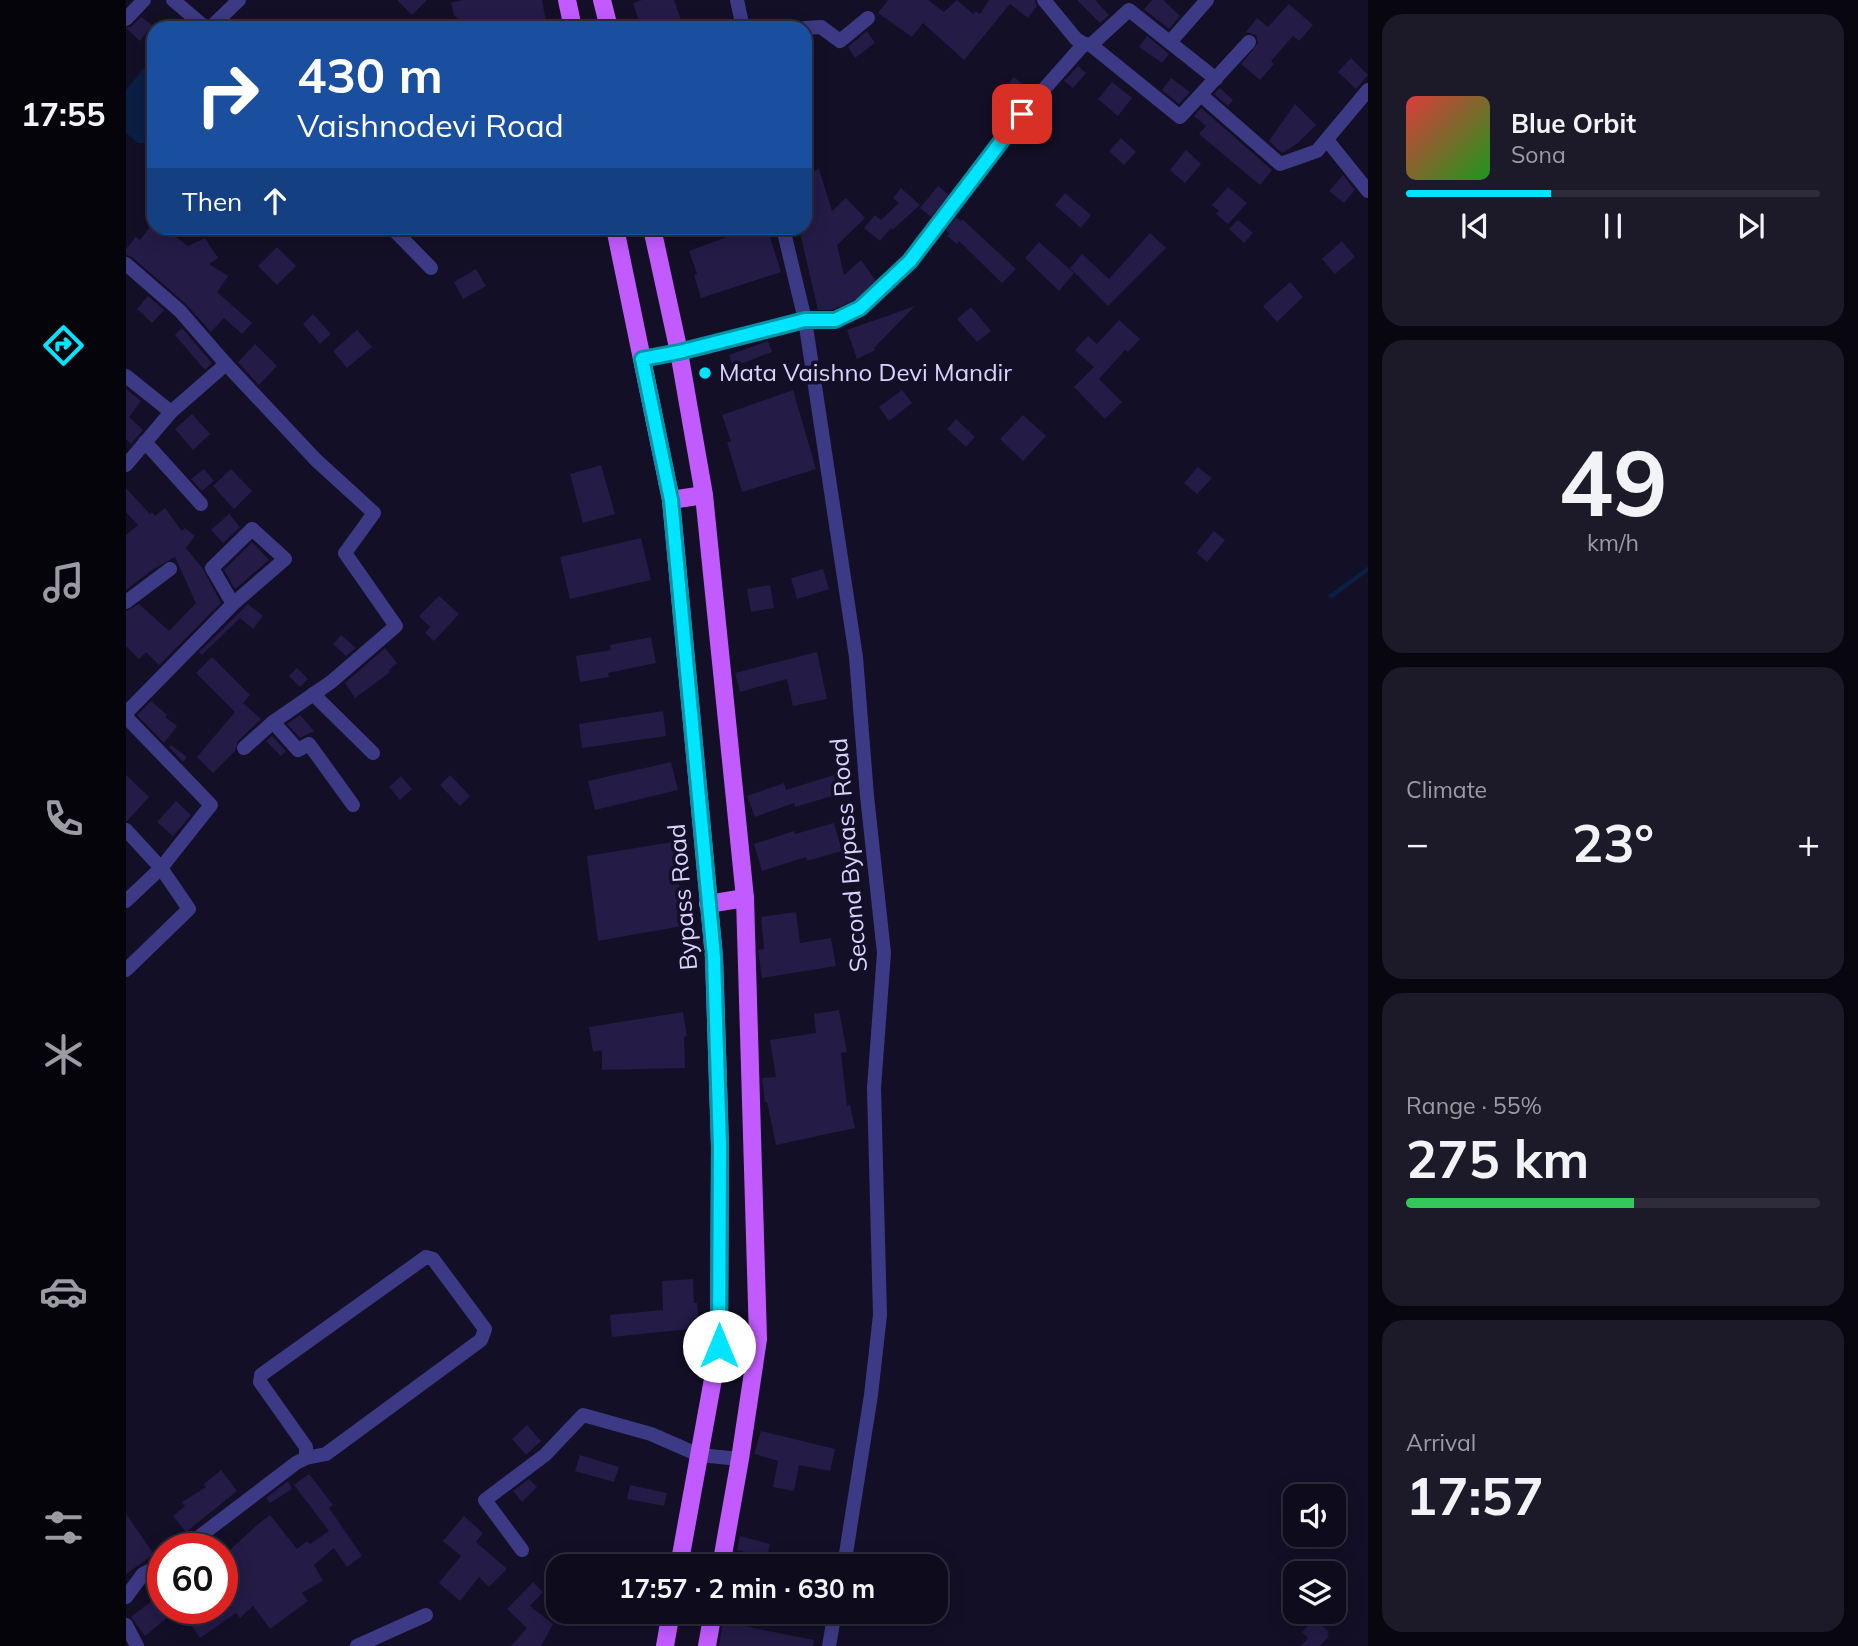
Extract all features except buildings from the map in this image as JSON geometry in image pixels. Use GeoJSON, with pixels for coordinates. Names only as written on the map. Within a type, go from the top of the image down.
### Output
{"type":"FeatureCollection","features":[{"type":"Feature","properties":{"kind":"main road"},"geometry":{"type":"LineString","coordinates":[[568,0],[572,21]]}},
{"type":"Feature","properties":{"kind":"main road"},"geometry":{"type":"LineString","coordinates":[[602,0],[607,21]]}},
{"type":"Feature","properties":{"kind":"main road","name":"Bypass Road"},"geometry":{"type":"LineString","coordinates":[[616,235],[671,500],[714,957],[720,1147],[719,1346],[681,1554]]}},
{"type":"Feature","properties":{"kind":"main road"},"geometry":{"type":"LineString","coordinates":[[654,235],[679,352],[704,495],[745,898],[758,1339],[723,1554]]}},
{"type":"Feature","properties":{"kind":"main road"},"geometry":{"type":"LineString","coordinates":[[671,500],[704,495]]}},
{"type":"Feature","properties":{"kind":"main road"},"geometry":{"type":"LineString","coordinates":[[708,904],[745,898]]}},
{"type":"Feature","properties":{"kind":"main road"},"geometry":{"type":"LineString","coordinates":[[665,1646],[669,1624]]}},
{"type":"Feature","properties":{"kind":"main road"},"geometry":{"type":"LineString","coordinates":[[707,1646],[711,1624]]}},
{"type":"Feature","properties":{"kind":"street"},"geometry":{"type":"LineString","coordinates":[[126,19],[144,0]]}},
{"type":"Feature","properties":{"kind":"street"},"geometry":{"type":"LineString","coordinates":[[173,0],[199,21]]}},
{"type":"Feature","properties":{"kind":"street"},"geometry":{"type":"LineString","coordinates":[[216,21],[239,0]]}},
{"type":"Feature","properties":{"kind":"street"},"geometry":{"type":"LineString","coordinates":[[737,0],[742,21]]}},
{"type":"Feature","properties":{"kind":"street"},"geometry":{"type":"LineString","coordinates":[[1044,0],[1076,39],[1088,45],[1180,117],[1249,43]]}},
{"type":"Feature","properties":{"kind":"street"},"geometry":{"type":"LineString","coordinates":[[1170,42],[1207,0]]}},
{"type":"Feature","properties":{"kind":"street"},"geometry":{"type":"LineString","coordinates":[[642,359],[805,320],[835,320],[860,308],[910,261],[1022,114],[1088,45],[1129,10],[1216,79]]}},
{"type":"Feature","properties":{"kind":"street"},"geometry":{"type":"LineString","coordinates":[[812,28],[821,27],[841,41],[868,18]]}},
{"type":"Feature","properties":{"kind":"street"},"geometry":{"type":"LineString","coordinates":[[1201,95],[1280,164],[1317,151],[1368,90]]}},
{"type":"Feature","properties":{"kind":"street"},"geometry":{"type":"LineString","coordinates":[[1327,140],[1368,191]]}},
{"type":"Feature","properties":{"kind":"street"},"geometry":{"type":"LineString","coordinates":[[399,235],[431,268]]}},
{"type":"Feature","properties":{"kind":"street","name":"Second Bypass Road"},"geometry":{"type":"LineString","coordinates":[[785,235],[805,320],[856,657],[867,796],[884,953],[874,1088],[880,1315],[871,1395],[846,1554]]}},
{"type":"Feature","properties":{"kind":"street"},"geometry":{"type":"LineString","coordinates":[[126,264],[180,311],[316,460],[374,513],[345,553],[396,626],[331,682],[273,722],[244,748]]}},
{"type":"Feature","properties":{"kind":"street"},"geometry":{"type":"LineString","coordinates":[[126,465],[170,412],[226,364]]}},
{"type":"Feature","properties":{"kind":"street"},"geometry":{"type":"LineString","coordinates":[[126,376],[170,412]]}},
{"type":"Feature","properties":{"kind":"street"},"geometry":{"type":"LineString","coordinates":[[145,442],[201,504]]}},
{"type":"Feature","properties":{"kind":"street"},"geometry":{"type":"LineString","coordinates":[[126,901],[161,868],[211,804],[126,715],[233,604],[285,559],[251,529],[212,568],[233,604]]}},
{"type":"Feature","properties":{"kind":"street"},"geometry":{"type":"LineString","coordinates":[[126,602],[170,569]]}},
{"type":"Feature","properties":{"kind":"street"},"geometry":{"type":"LineString","coordinates":[[313,694],[373,753]]}},
{"type":"Feature","properties":{"kind":"street"},"geometry":{"type":"LineString","coordinates":[[273,722],[298,750],[309,744],[353,806]]}},
{"type":"Feature","properties":{"kind":"street"},"geometry":{"type":"LineString","coordinates":[[126,831],[161,868],[189,909],[126,970]]}},
{"type":"Feature","properties":{"kind":"street"},"geometry":{"type":"LineString","coordinates":[[204,1533],[296,1463],[326,1454],[481,1340],[485,1329],[433,1259],[426,1257],[261,1375],[260,1382],[306,1447],[306,1458]]}},
{"type":"Feature","properties":{"kind":"street"},"geometry":{"type":"LineString","coordinates":[[522,1550],[485,1500],[545,1455],[583,1415],[651,1434],[699,1455],[740,1460]]}},
{"type":"Feature","properties":{"kind":"street"},"geometry":{"type":"LineString","coordinates":[[126,1597],[147,1572]]}},
{"type":"Feature","properties":{"kind":"street"},"geometry":{"type":"LineString","coordinates":[[357,1646],[426,1615]]}},
{"type":"Feature","properties":{"kind":"street"},"geometry":{"type":"LineString","coordinates":[[829,1646],[833,1624]]}},
{"type":"Feature","properties":{"kind":"street"},"geometry":{"type":"LineString","coordinates":[[126,1625],[137,1646]]}},
{"type":"Feature","properties":{"kind":"water"},"geometry":{"type":"Polygon","coordinates":[[[147,64],[147,143],[138,143],[126,133],[126,90],[147,64]]]}},
{"type":"Feature","properties":{"kind":"waterway"},"geometry":{"type":"LineString","coordinates":[[1331,596],[1368,569]]}},
{"type":"Feature","properties":{"kind":"place","name":"Mata Vaishno Devi Mandir"},"geometry":{"type":"Point","coordinates":[705,373]}},
{"type":"Feature","properties":{"kind":"route"},"geometry":{"type":"LineString","coordinates":[[719,1346],[720,1147],[714,957],[671,500],[642,359],[805,320],[835,320],[860,308],[910,261],[1022,114]]}}]}
